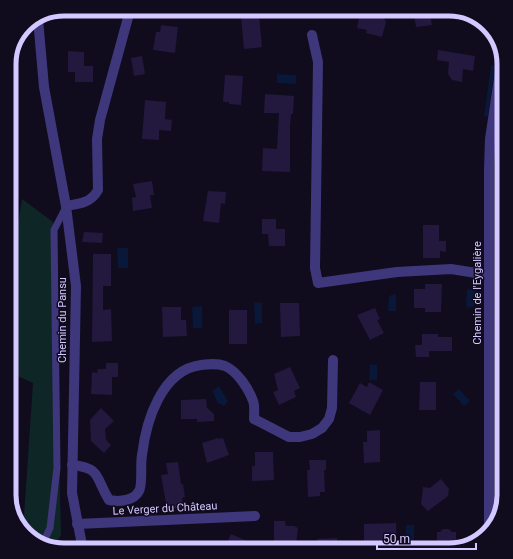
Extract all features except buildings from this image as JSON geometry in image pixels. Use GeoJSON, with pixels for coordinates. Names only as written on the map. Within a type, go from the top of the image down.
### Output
{"type":"FeatureCollection","features":[{"type":"Feature","properties":{"kind":"street"},"geometry":{"type":"LineString","coordinates":[[66,206],[87,202],[95,196],[98,190],[97,139],[100,120],[128,16]]}},
{"type":"Feature","properties":{"kind":"street","name":"Chemin du Pansu"},"geometry":{"type":"LineString","coordinates":[[38,23],[44,86],[66,206],[76,286],[72,493],[81,543]]}},
{"type":"Feature","properties":{"kind":"street"},"geometry":{"type":"LineString","coordinates":[[312,35],[318,62],[315,268],[318,282],[397,272],[451,269],[489,275]]}},
{"type":"Feature","properties":{"kind":"street","name":"Chemin de l'Eygalière"},"geometry":{"type":"LineString","coordinates":[[489,522],[490,139],[497,92]]}},
{"type":"Feature","properties":{"kind":"street"},"geometry":{"type":"LineString","coordinates":[[72,465],[87,466],[95,471],[101,488],[109,500],[120,502],[139,492],[142,485],[140,468],[142,453],[158,399],[166,386],[184,370],[196,365],[222,365],[232,369],[254,402],[254,419],[290,437],[300,437],[312,434],[322,428],[329,419],[332,408],[333,360]]}},
{"type":"Feature","properties":{"kind":"street","name":"Le Verger du Château"},"geometry":{"type":"LineString","coordinates":[[77,524],[255,516]]}},
{"type":"Feature","properties":{"kind":"lane"},"geometry":{"type":"LineString","coordinates":[[45,539],[50,528],[56,468],[54,230],[66,206]]}},
{"type":"Feature","properties":{"kind":"green space"},"geometry":{"type":"Polygon","coordinates":[[[22,199],[53,222],[61,535],[57,543],[43,538],[35,533],[24,520],[33,383],[16,375],[16,234],[22,199]]]}},
{"type":"Feature","properties":{"kind":"water"},"geometry":{"type":"Polygon","coordinates":[[[277,74],[296,75],[296,84],[277,83],[277,74]]]}},
{"type":"Feature","properties":{"kind":"water"},"geometry":{"type":"Polygon","coordinates":[[[117,248],[128,248],[128,268],[118,268],[117,248]]]}},
{"type":"Feature","properties":{"kind":"water"},"geometry":{"type":"Polygon","coordinates":[[[467,289],[475,290],[474,306],[469,308],[466,305],[467,289]]]}},
{"type":"Feature","properties":{"kind":"water"},"geometry":{"type":"Polygon","coordinates":[[[396,294],[396,311],[388,311],[389,297],[396,294]]]}},
{"type":"Feature","properties":{"kind":"water"},"geometry":{"type":"Polygon","coordinates":[[[254,302],[262,303],[262,323],[255,324],[254,302]]]}},
{"type":"Feature","properties":{"kind":"water"},"geometry":{"type":"Polygon","coordinates":[[[202,306],[202,328],[193,328],[192,307],[202,306]]]}},
{"type":"Feature","properties":{"kind":"water"},"geometry":{"type":"Polygon","coordinates":[[[370,364],[377,365],[377,380],[369,380],[370,364]]]}},
{"type":"Feature","properties":{"kind":"water"},"geometry":{"type":"Polygon","coordinates":[[[219,386],[228,401],[224,406],[218,403],[212,391],[219,386]]]}},
{"type":"Feature","properties":{"kind":"water"},"geometry":{"type":"Polygon","coordinates":[[[459,389],[470,401],[464,406],[453,394],[459,389]]]}},
{"type":"Feature","properties":{"kind":"water"},"geometry":{"type":"Polygon","coordinates":[[[406,525],[414,525],[414,541],[406,541],[406,525]]]}},
{"type":"Feature","properties":{"kind":"waterway"},"geometry":{"type":"LineString","coordinates":[[486,115],[493,67]]}}]}
